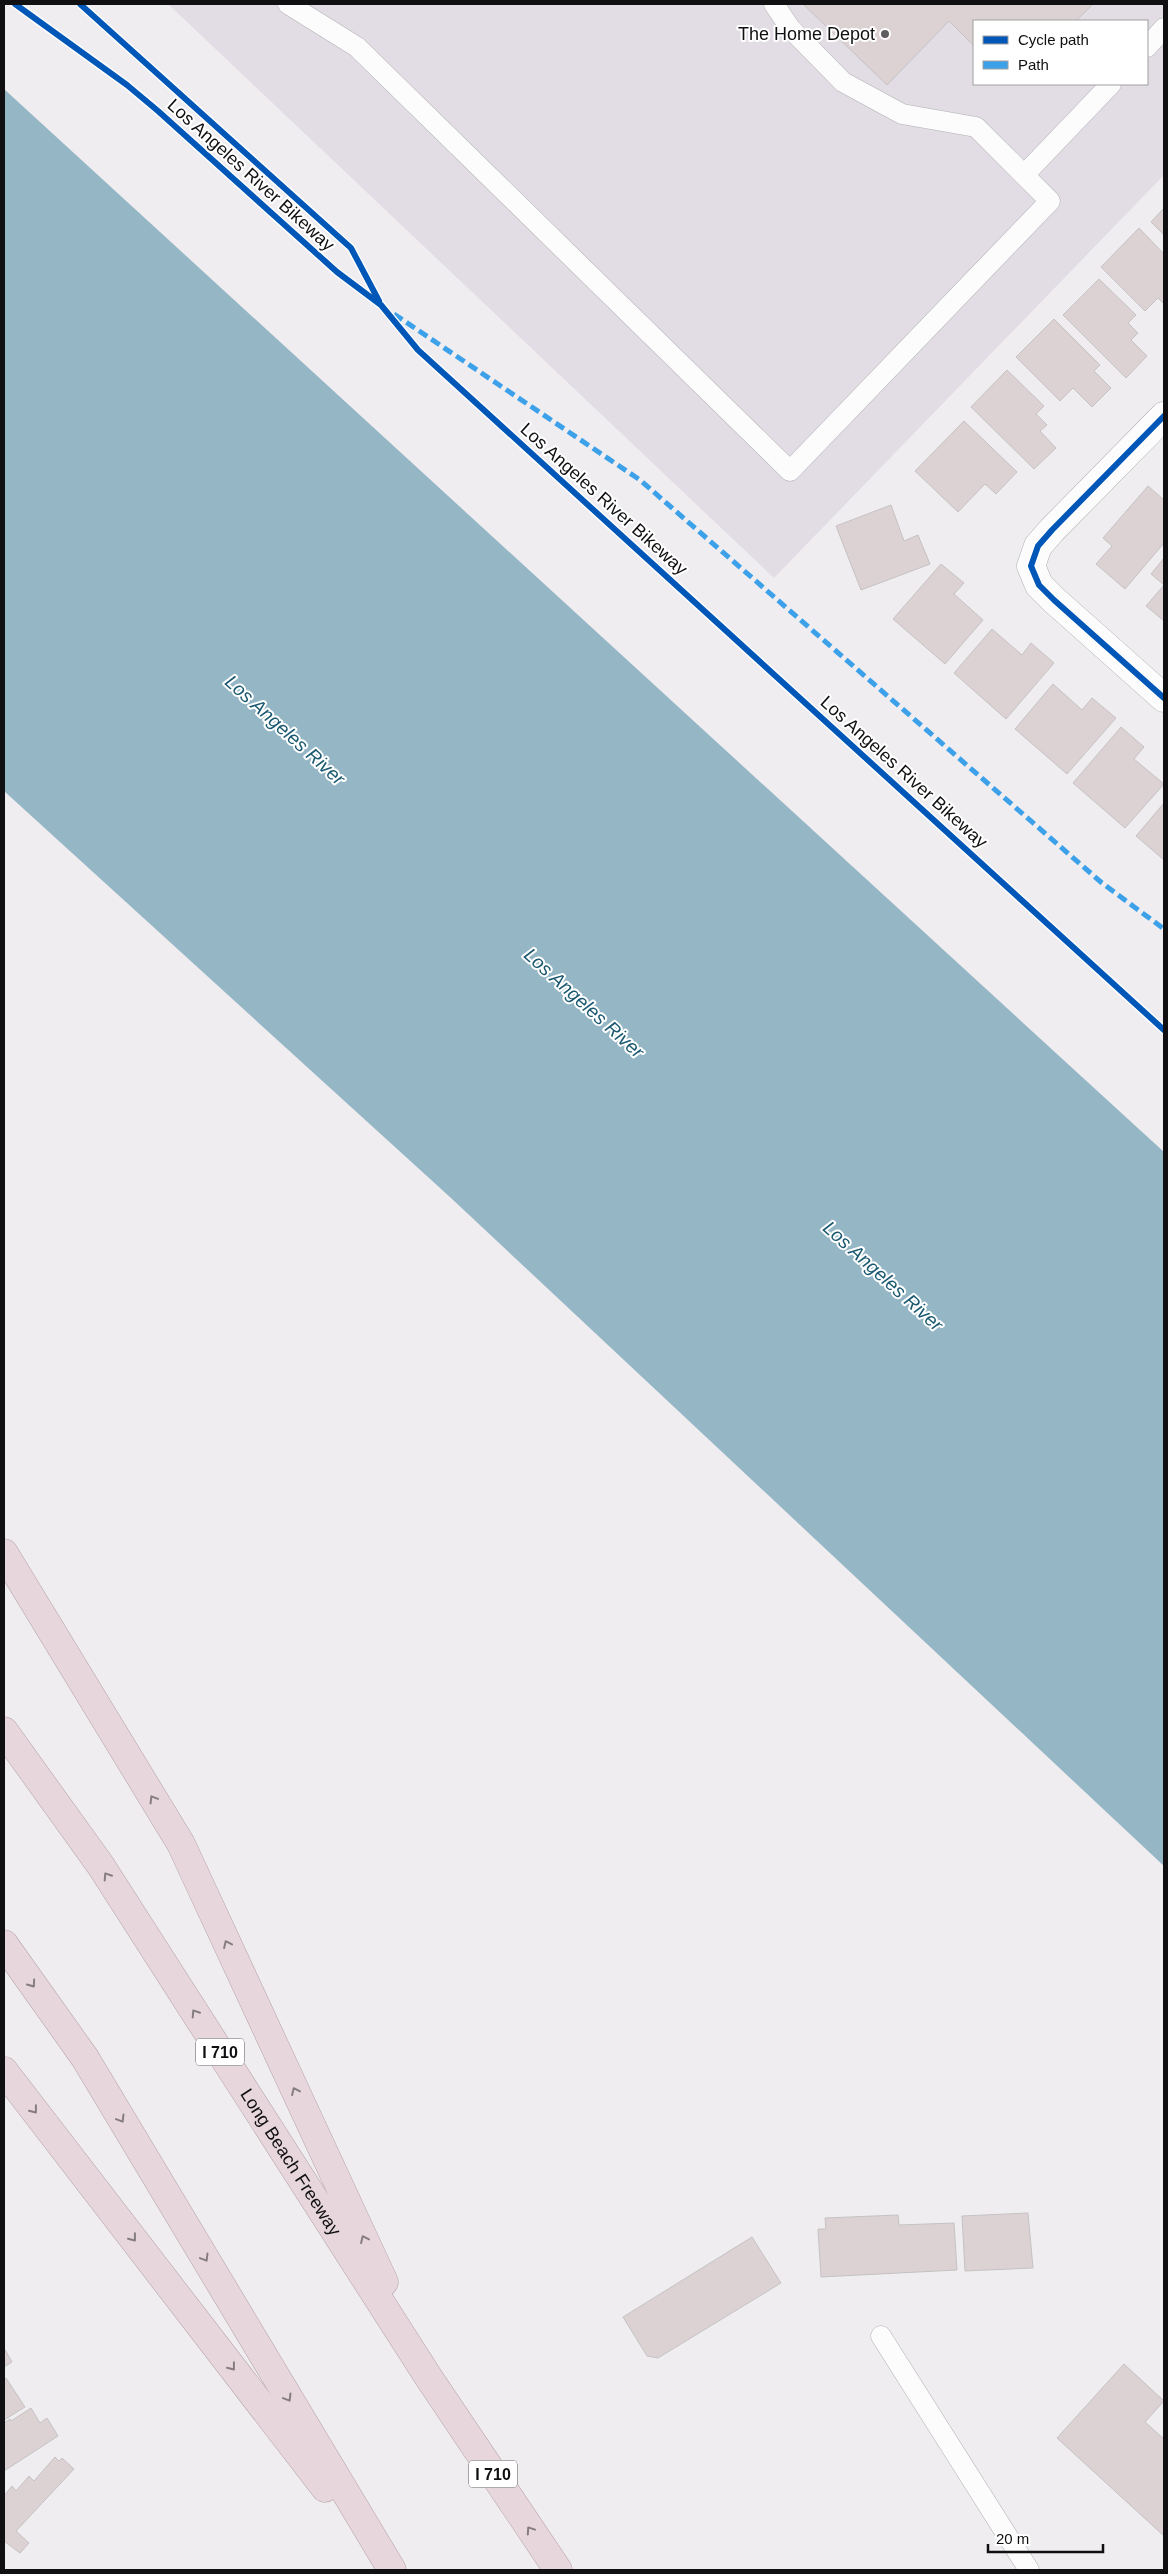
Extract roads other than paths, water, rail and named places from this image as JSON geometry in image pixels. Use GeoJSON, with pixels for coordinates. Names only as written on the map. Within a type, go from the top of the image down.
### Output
{"type":"FeatureCollection","features":[{"type":"Feature","properties":{"kind":"highway"},"geometry":{"type":"LineString","coordinates":[[4,1553],[181,1844],[429,2378]]}},
{"type":"Feature","properties":{"kind":"highway","name":"Long Beach Freeway"},"geometry":{"type":"LineString","coordinates":[[4,1731],[101,1866],[429,2378],[558,2570]]}},
{"type":"Feature","properties":{"kind":"highway"},"geometry":{"type":"LineString","coordinates":[[4,1944],[85,2058],[390,2570]]}},
{"type":"Feature","properties":{"kind":"highway"},"geometry":{"type":"LineString","coordinates":[[4,2071],[390,2570]]}},
{"type":"Feature","properties":{"kind":"street"},"geometry":{"type":"LineString","coordinates":[[1164,416],[1052,530],[1038,546],[1032,566],[1039,585],[1164,698]]}},
{"type":"Feature","properties":{"kind":"lane"},"geometry":{"type":"LineString","coordinates":[[288,4],[357,46],[790,471],[1050,201],[976,127],[902,114],[843,82],[790,28],[774,4]]}},
{"type":"Feature","properties":{"kind":"lane"},"geometry":{"type":"LineString","coordinates":[[1148,46],[1164,28]]}},
{"type":"Feature","properties":{"kind":"lane"},"geometry":{"type":"LineString","coordinates":[[1024,175],[1111,85]]}},
{"type":"Feature","properties":{"kind":"lane"},"geometry":{"type":"LineString","coordinates":[[881,2336],[1029,2570]]}},
{"type":"Feature","properties":{"kind":"water","name":"Los Angeles River"},"geometry":{"type":"Polygon","coordinates":[[[4,89],[1164,1152],[1164,1866],[451,1198],[4,791],[4,89]]]}},
{"type":"Feature","properties":{"kind":"place","name":"The Home Depot"},"geometry":{"type":"Point","coordinates":[885,34]}}]}
